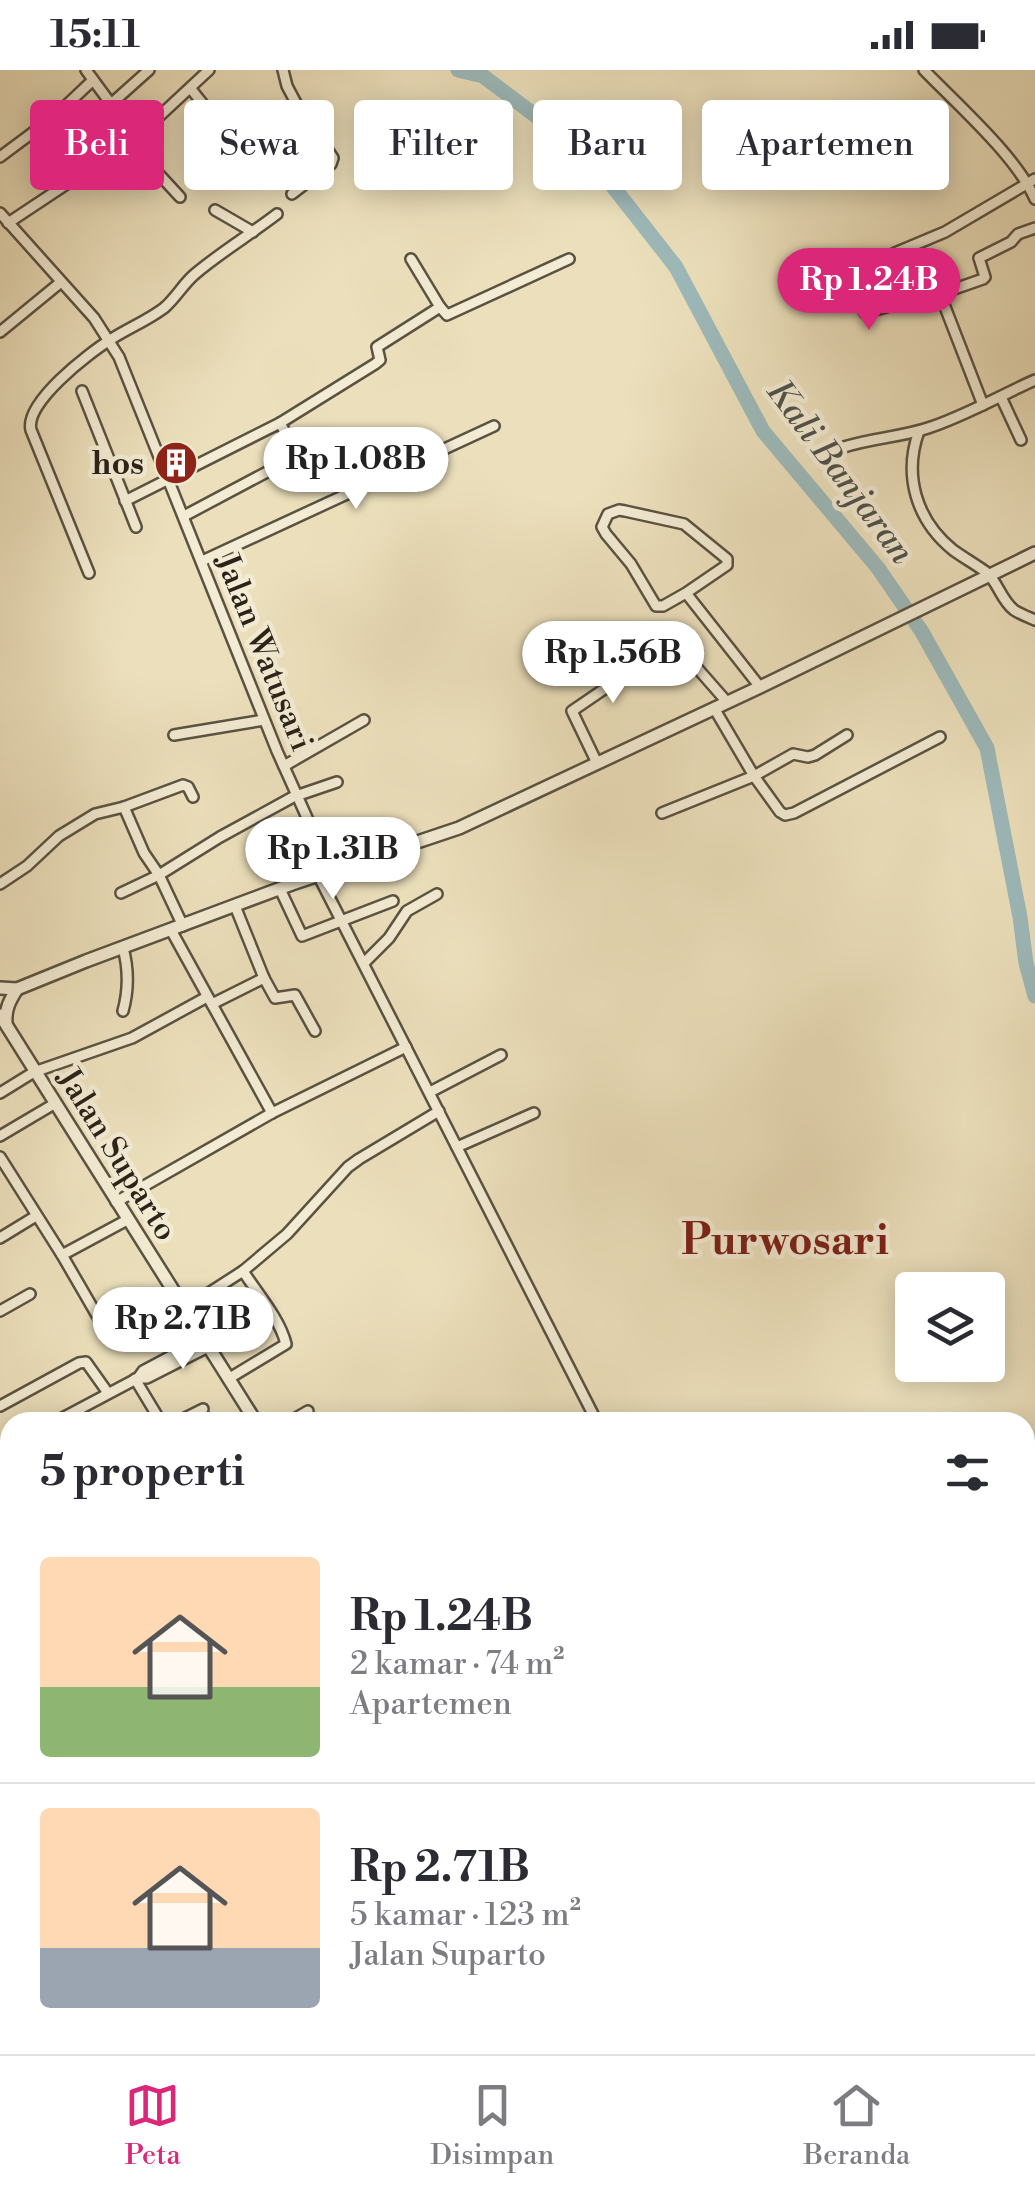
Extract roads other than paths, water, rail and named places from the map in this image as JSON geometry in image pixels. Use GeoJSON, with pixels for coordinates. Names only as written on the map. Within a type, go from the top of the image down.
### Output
{"type":"FeatureCollection","features":[{"type":"Feature","properties":{"kind":"street"},"geometry":{"type":"LineString","coordinates":[[86,70],[108,100]]}},
{"type":"Feature","properties":{"kind":"street"},"geometry":{"type":"LineString","coordinates":[[115,100],[149,70]]}},
{"type":"Feature","properties":{"kind":"street"},"geometry":{"type":"LineString","coordinates":[[164,113],[208,70]]}},
{"type":"Feature","properties":{"kind":"street"},"geometry":{"type":"LineString","coordinates":[[284,70],[294,100]]}},
{"type":"Feature","properties":{"kind":"street"},"geometry":{"type":"LineString","coordinates":[[924,70],[1032,181],[1035,198]]}},
{"type":"Feature","properties":{"kind":"street"},"geometry":{"type":"LineString","coordinates":[[0,157],[55,116],[94,80]]}},
{"type":"Feature","properties":{"kind":"street"},"geometry":{"type":"LineString","coordinates":[[190,89],[199,100]]}},
{"type":"Feature","properties":{"kind":"street"},"geometry":{"type":"LineString","coordinates":[[164,180],[180,197]]}},
{"type":"Feature","properties":{"kind":"street"},"geometry":{"type":"LineString","coordinates":[[828,287],[945,232],[1032,181]]}},
{"type":"Feature","properties":{"kind":"street"},"geometry":{"type":"LineString","coordinates":[[8,223],[58,190]]}},
{"type":"Feature","properties":{"kind":"street"},"geometry":{"type":"LineString","coordinates":[[292,194],[297,190]]}},
{"type":"Feature","properties":{"kind":"street"},"geometry":{"type":"LineString","coordinates":[[215,210],[253,232]]}},
{"type":"Feature","properties":{"kind":"street","name":"Jalan Watusari"},"geometry":{"type":"LineString","coordinates":[[0,212],[94,318],[119,357],[297,797],[342,919],[591,1412]]}},
{"type":"Feature","properties":{"kind":"street"},"geometry":{"type":"LineString","coordinates":[[89,573],[28,423],[35,408],[58,381],[110,340],[147,321],[172,301],[192,276],[278,214]]}},
{"type":"Feature","properties":{"kind":"street"},"geometry":{"type":"LineString","coordinates":[[846,278],[864,314],[940,294],[983,279],[980,258],[1012,241],[1017,234],[1035,228]]}},
{"type":"Feature","properties":{"kind":"street"},"geometry":{"type":"LineString","coordinates":[[411,260],[440,307],[449,314],[569,259]]}},
{"type":"Feature","properties":{"kind":"street"},"geometry":{"type":"LineString","coordinates":[[0,332],[61,282]]}},
{"type":"Feature","properties":{"kind":"street"},"geometry":{"type":"LineString","coordinates":[[940,294],[983,406]]}},
{"type":"Feature","properties":{"kind":"street"},"geometry":{"type":"LineString","coordinates":[[125,501],[280,423],[375,364],[380,360],[377,347],[440,307]]}},
{"type":"Feature","properties":{"kind":"street"},"geometry":{"type":"LineString","coordinates":[[844,447],[919,430],[983,406],[1035,380]]}},
{"type":"Feature","properties":{"kind":"street"},"geometry":{"type":"LineString","coordinates":[[82,391],[136,527]]}},
{"type":"Feature","properties":{"kind":"street"},"geometry":{"type":"LineString","coordinates":[[1000,396],[1021,440]]}},
{"type":"Feature","properties":{"kind":"street"},"geometry":{"type":"LineString","coordinates":[[280,423],[306,470]]}},
{"type":"Feature","properties":{"kind":"street"},"geometry":{"type":"LineString","coordinates":[[202,560],[494,426]]}},
{"type":"Feature","properties":{"kind":"street"},"geometry":{"type":"LineString","coordinates":[[919,430],[911,479],[924,512],[944,541],[990,576],[1010,607],[1035,620]]}},
{"type":"Feature","properties":{"kind":"street"},"geometry":{"type":"LineString","coordinates":[[184,516],[297,456]]}},
{"type":"Feature","properties":{"kind":"street"},"geometry":{"type":"LineString","coordinates":[[619,510],[680,523],[727,560],[727,564],[686,593],[656,606],[632,564],[602,527],[608,514],[619,510]]}},
{"type":"Feature","properties":{"kind":"street"},"geometry":{"type":"LineString","coordinates":[[0,988],[18,990],[280,888],[459,828],[1035,552]]}},
{"type":"Feature","properties":{"kind":"street"},"geometry":{"type":"LineString","coordinates":[[686,593],[760,687]]}},
{"type":"Feature","properties":{"kind":"street"},"geometry":{"type":"LineString","coordinates":[[597,763],[572,711],[654,655]]}},
{"type":"Feature","properties":{"kind":"street"},"geometry":{"type":"LineString","coordinates":[[690,661],[720,705],[754,776],[785,815],[940,737]]}},
{"type":"Feature","properties":{"kind":"street"},"geometry":{"type":"LineString","coordinates":[[174,735],[264,720]]}},
{"type":"Feature","properties":{"kind":"street"},"geometry":{"type":"LineString","coordinates":[[284,766],[364,720]]}},
{"type":"Feature","properties":{"kind":"street"},"geometry":{"type":"LineString","coordinates":[[662,814],[754,776],[793,754],[812,756],[847,735]]}},
{"type":"Feature","properties":{"kind":"street"},"geometry":{"type":"LineString","coordinates":[[121,893],[297,797],[337,782]]}},
{"type":"Feature","properties":{"kind":"street"},"geometry":{"type":"LineString","coordinates":[[0,884],[20,872],[72,827],[96,814],[183,785],[193,798]]}},
{"type":"Feature","properties":{"kind":"street"},"geometry":{"type":"LineString","coordinates":[[124,806],[158,875],[210,1000],[272,1113]]}},
{"type":"Feature","properties":{"kind":"street"},"geometry":{"type":"LineString","coordinates":[[280,888],[302,936],[393,901]]}},
{"type":"Feature","properties":{"kind":"street"},"geometry":{"type":"LineString","coordinates":[[364,962],[407,911],[438,894]]}},
{"type":"Feature","properties":{"kind":"street"},"geometry":{"type":"LineString","coordinates":[[235,906],[275,998],[295,995],[315,1031]]}},
{"type":"Feature","properties":{"kind":"street"},"geometry":{"type":"LineString","coordinates":[[124,948],[128,968],[124,1011]]}},
{"type":"Feature","properties":{"kind":"street"},"geometry":{"type":"LineString","coordinates":[[0,1093],[34,1072],[132,1038],[264,978]]}},
{"type":"Feature","properties":{"kind":"street"},"geometry":{"type":"LineString","coordinates":[[9,1031],[6,1010],[18,990]]}},
{"type":"Feature","properties":{"kind":"street","name":"Jalan Suparto"},"geometry":{"type":"LineString","coordinates":[[0,1015],[249,1412]]}},
{"type":"Feature","properties":{"kind":"street"},"geometry":{"type":"LineString","coordinates":[[116,1202],[272,1113],[406,1047]]}},
{"type":"Feature","properties":{"kind":"street"},"geometry":{"type":"LineString","coordinates":[[430,1092],[501,1056]]}},
{"type":"Feature","properties":{"kind":"street"},"geometry":{"type":"LineString","coordinates":[[0,1136],[54,1104]]}},
{"type":"Feature","properties":{"kind":"street"},"geometry":{"type":"LineString","coordinates":[[184,1309],[243,1271],[286,1234],[348,1167],[439,1110]]}},
{"type":"Feature","properties":{"kind":"street"},"geometry":{"type":"LineString","coordinates":[[457,1147],[534,1112]]}},
{"type":"Feature","properties":{"kind":"street"},"geometry":{"type":"LineString","coordinates":[[0,1157],[102,1324]]}},
{"type":"Feature","properties":{"kind":"street"},"geometry":{"type":"LineString","coordinates":[[0,1238],[36,1216]]}},
{"type":"Feature","properties":{"kind":"street"},"geometry":{"type":"LineString","coordinates":[[62,1254],[127,1220]]}},
{"type":"Feature","properties":{"kind":"street"},"geometry":{"type":"LineString","coordinates":[[228,1379],[286,1344],[243,1271]]}},
{"type":"Feature","properties":{"kind":"street"},"geometry":{"type":"LineString","coordinates":[[0,1311],[30,1294]]}},
{"type":"Feature","properties":{"kind":"street"},"geometry":{"type":"LineString","coordinates":[[73,1412],[146,1378],[205,1343]]}},
{"type":"Feature","properties":{"kind":"street"},"geometry":{"type":"LineString","coordinates":[[0,1406],[86,1362],[108,1393]]}},
{"type":"Feature","properties":{"kind":"street"},"geometry":{"type":"LineString","coordinates":[[137,1379],[151,1412]]}},
{"type":"Feature","properties":{"kind":"street"},"geometry":{"type":"LineString","coordinates":[[197,1412],[203,1409]]}},
{"type":"Feature","properties":{"kind":"waterway","name":"Kali Banjaran"},"geometry":{"type":"LineString","coordinates":[[458,70],[483,76],[589,156],[676,267],[763,431],[878,568],[922,632],[987,748],[1035,996]]}},
{"type":"Feature","properties":{"kind":"place","name":"hos"},"geometry":{"type":"Point","coordinates":[176,463]}},
{"type":"Feature","properties":{"kind":"district","name":"Purwosari"},"geometry":{"type":"Point","coordinates":[785,1239]}}]}
